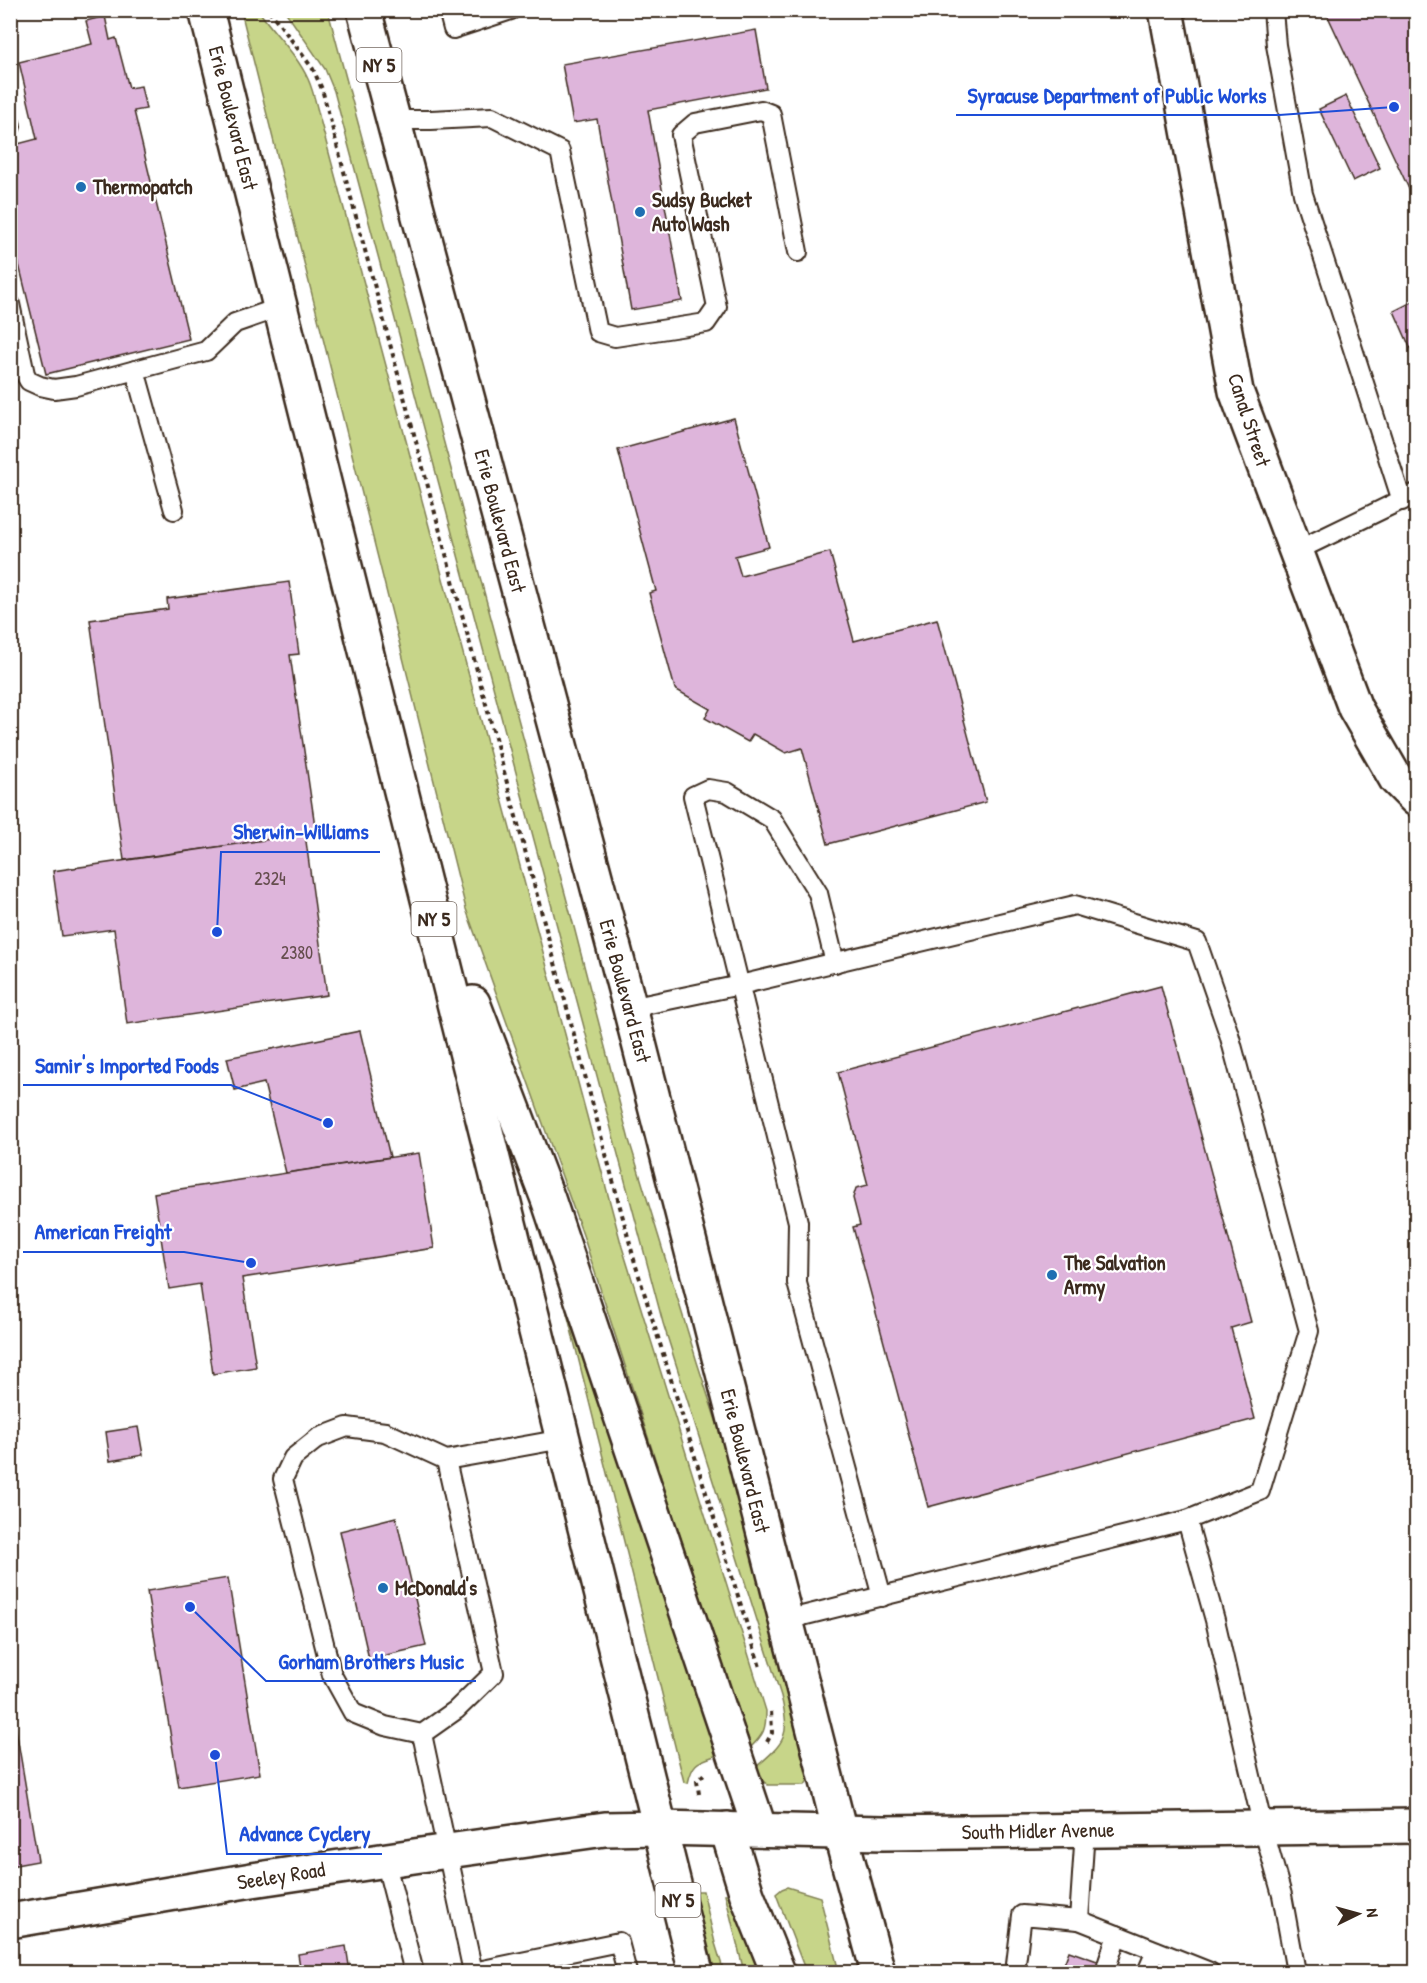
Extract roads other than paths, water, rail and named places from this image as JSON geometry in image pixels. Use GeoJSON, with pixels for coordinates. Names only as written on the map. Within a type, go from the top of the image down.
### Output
{"type":"FeatureCollection","features":[{"type":"Feature","properties":{"kind":"main road","name":"Erie Boulevard East"},"geometry":{"type":"LineString","coordinates":[[206,10],[696,1972]]}},
{"type":"Feature","properties":{"kind":"main road","name":"Erie Boulevard East"},"geometry":{"type":"LineString","coordinates":[[364,10],[630,1008],[840,1832],[878,1972]]}},
{"type":"Feature","properties":{"kind":"main road","name":"Canal Street"},"geometry":{"type":"LineString","coordinates":[[1166,10],[1236,391],[1355,708],[1396,778],[1416,799]]}},
{"type":"Feature","properties":{"kind":"main road"},"geometry":{"type":"LineString","coordinates":[[421,867],[548,1199],[760,1830]]}},
{"type":"Feature","properties":{"kind":"main road","name":"South Midler Avenue"},"geometry":{"type":"LineString","coordinates":[[659,1828],[908,1833],[1416,1826]]}},
{"type":"Feature","properties":{"kind":"main road","name":"Seeley Road"},"geometry":{"type":"LineString","coordinates":[[10,1921],[385,1860],[605,1829],[659,1828]]}},
{"type":"Feature","properties":{"kind":"main road"},"geometry":{"type":"LineString","coordinates":[[727,1829],[747,1895],[778,1972]]}},
{"type":"Feature","properties":{"kind":"lane"},"geometry":{"type":"LineString","coordinates":[[447,10],[453,29],[511,10]]}},
{"type":"Feature","properties":{"kind":"lane"},"geometry":{"type":"LineString","coordinates":[[1272,10],[1276,45],[1303,194],[1409,497],[1296,551]]}},
{"type":"Feature","properties":{"kind":"lane"},"geometry":{"type":"LineString","coordinates":[[393,120],[492,117],[560,151],[598,332],[615,337],[706,322],[717,307],[681,135],[695,123],[761,111],[771,114],[798,252]]}},
{"type":"Feature","properties":{"kind":"lane"},"geometry":{"type":"LineString","coordinates":[[10,304],[25,374],[29,381],[54,389],[76,386],[206,351],[235,323],[281,308]]}},
{"type":"Feature","properties":{"kind":"lane"},"geometry":{"type":"LineString","coordinates":[[135,370],[174,510]]}},
{"type":"Feature","properties":{"kind":"lane"},"geometry":{"type":"LineString","coordinates":[[836,963],[818,892],[772,819],[727,792],[708,789],[693,796],[798,1222],[797,1283],[882,1597]]}},
{"type":"Feature","properties":{"kind":"lane"},"geometry":{"type":"LineString","coordinates":[[630,1008],[836,963],[1075,905],[1197,942],[1229,1034],[1309,1331],[1260,1491],[1187,1520],[786,1620]]}},
{"type":"Feature","properties":{"kind":"lane"},"geometry":{"type":"LineString","coordinates":[[446,1460],[494,1674],[456,1710],[422,1734],[384,1726],[353,1713],[332,1675],[283,1479],[292,1458],[318,1438],[347,1427],[386,1432],[446,1460],[563,1439]]}},
{"type":"Feature","properties":{"kind":"lane"},"geometry":{"type":"LineString","coordinates":[[1187,1520],[1215,1620],[1263,1828],[1282,1895],[1296,1972]]}},
{"type":"Feature","properties":{"kind":"lane"},"geometry":{"type":"LineString","coordinates":[[422,1734],[473,1972],[619,1942],[627,1972]]}},
{"type":"Feature","properties":{"kind":"lane"},"geometry":{"type":"LineString","coordinates":[[1079,1920],[1085,1830]]}},
{"type":"Feature","properties":{"kind":"lane"},"geometry":{"type":"LineString","coordinates":[[385,1860],[414,1972]]}},
{"type":"Feature","properties":{"kind":"lane"},"geometry":{"type":"LineString","coordinates":[[1016,1972],[1022,1915],[1079,1920],[1210,1972]]}},
{"type":"Feature","properties":{"kind":"lane"},"geometry":{"type":"LineString","coordinates":[[1107,1965],[1117,1935]]}},
{"type":"Feature","properties":{"kind":"lane"},"geometry":{"type":"LineString","coordinates":[[1147,1972],[1156,1951]]}},
{"type":"Feature","properties":{"kind":"place","name":"Syracuse Department of Public Works"},"geometry":{"type":"Point","coordinates":[1394,107]}},
{"type":"Feature","properties":{"kind":"place","name":"Thermopatch"},"geometry":{"type":"Point","coordinates":[81,187]}},
{"type":"Feature","properties":{"kind":"place","name":"Sudsy Bucket Auto Wash"},"geometry":{"type":"Point","coordinates":[640,212]}},
{"type":"Feature","properties":{"kind":"place","name":"Sherwin-Williams"},"geometry":{"type":"Point","coordinates":[217,932]}},
{"type":"Feature","properties":{"kind":"place","name":"Samir's Imported Foods"},"geometry":{"type":"Point","coordinates":[328,1123]}},
{"type":"Feature","properties":{"kind":"place","name":"American Freight"},"geometry":{"type":"Point","coordinates":[251,1263]}},
{"type":"Feature","properties":{"kind":"place","name":"The Salvation Army"},"geometry":{"type":"Point","coordinates":[1052,1275]}},
{"type":"Feature","properties":{"kind":"place","name":"McDonald's"},"geometry":{"type":"Point","coordinates":[383,1588]}},
{"type":"Feature","properties":{"kind":"place","name":"Gorham Brothers Music"},"geometry":{"type":"Point","coordinates":[190,1607]}},
{"type":"Feature","properties":{"kind":"place","name":"Advance Cyclery"},"geometry":{"type":"Point","coordinates":[215,1755]}}]}
